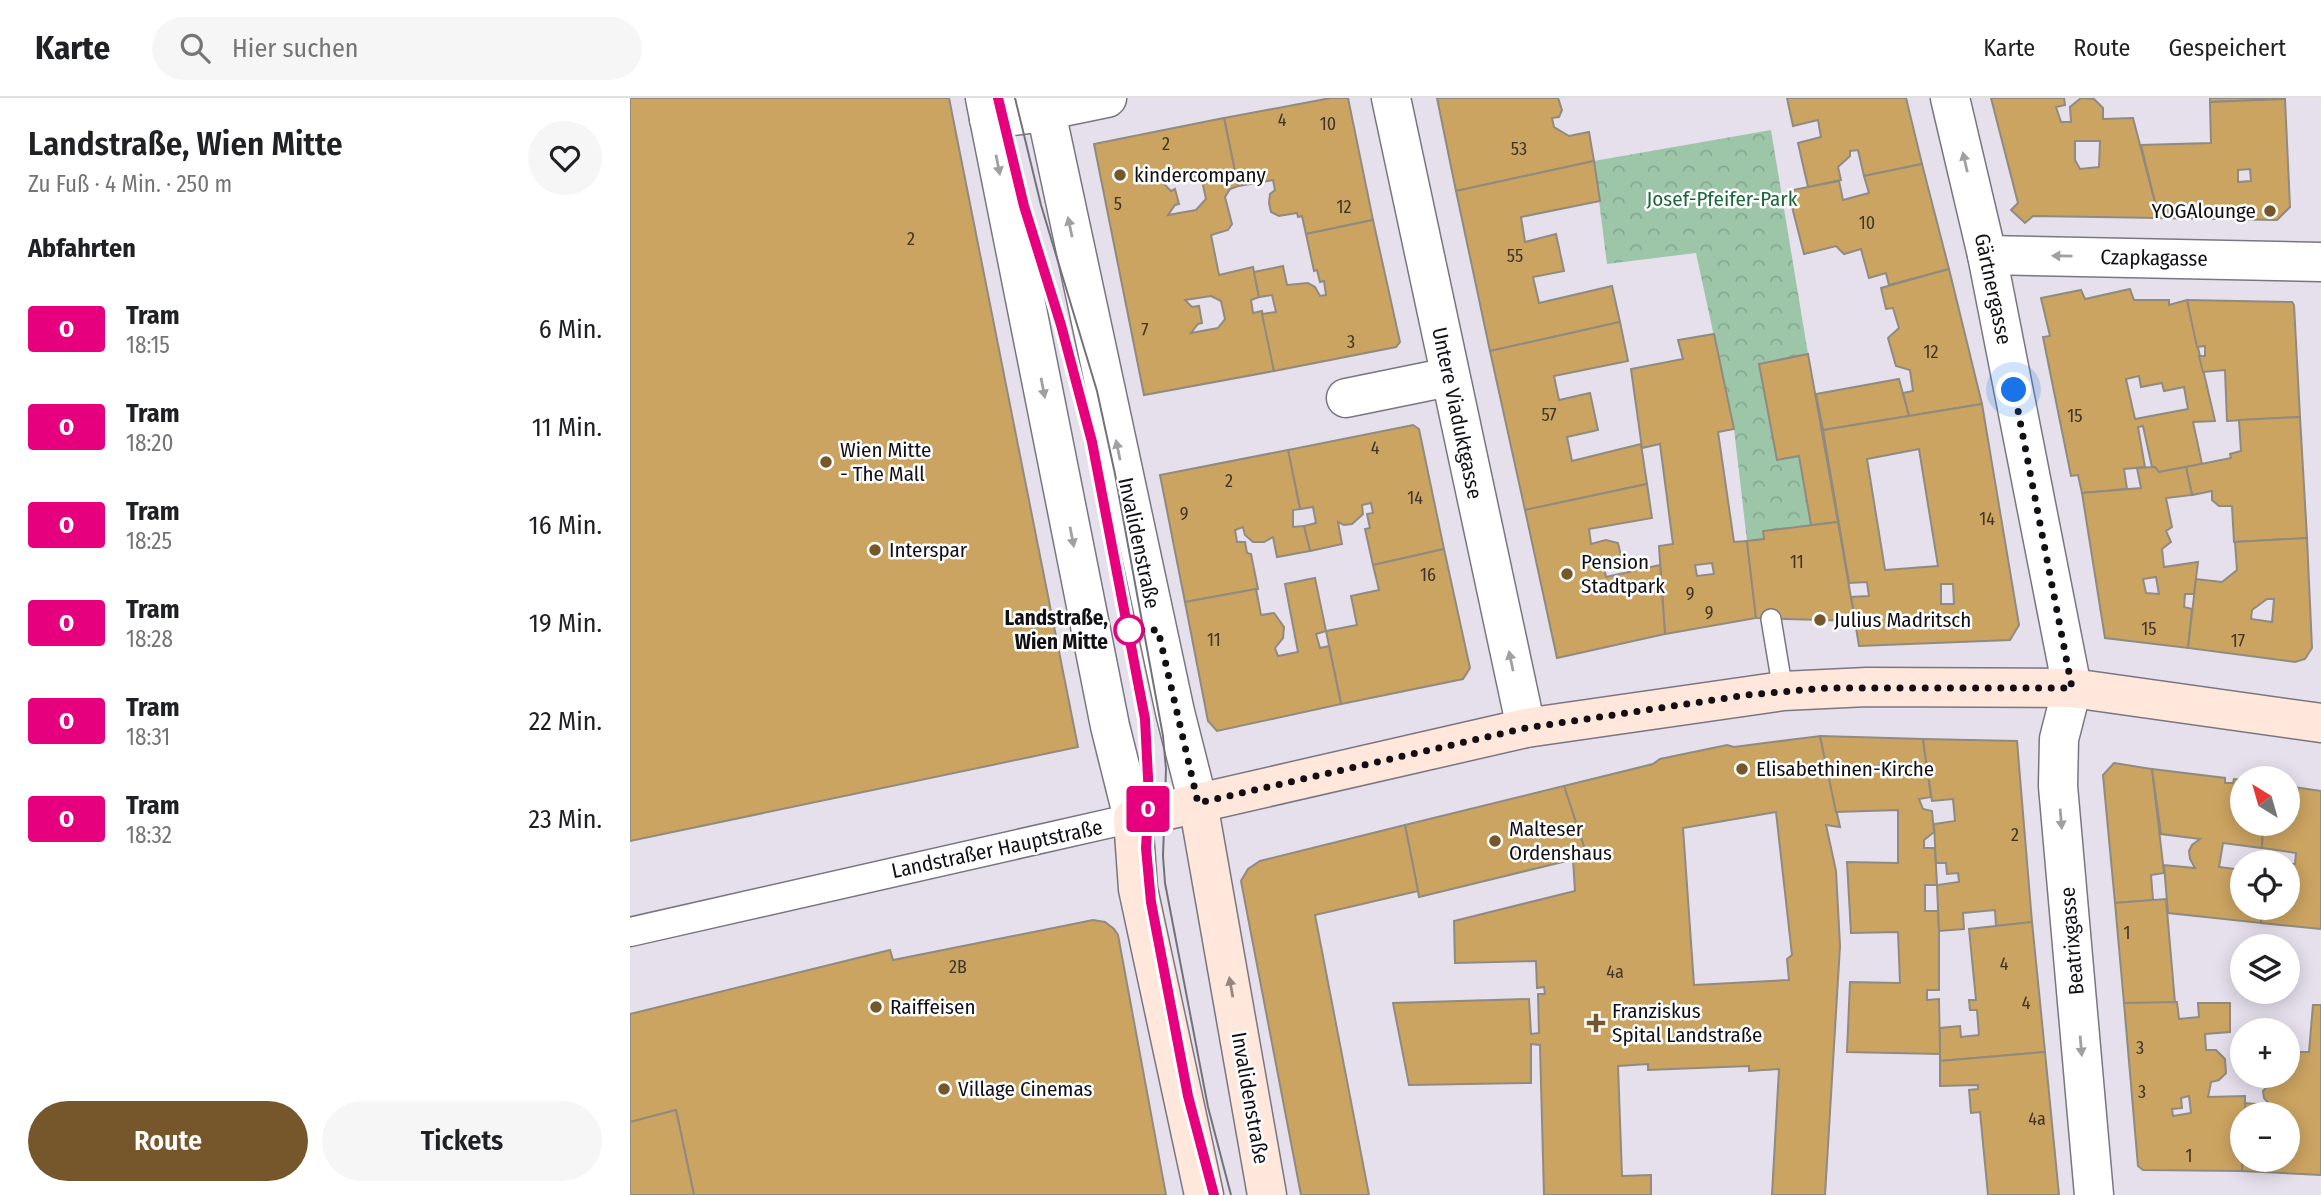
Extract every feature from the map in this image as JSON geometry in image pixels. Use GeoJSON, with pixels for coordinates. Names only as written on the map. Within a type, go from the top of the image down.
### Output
{"type":"FeatureCollection","features":[{"type":"Feature","properties":{"kind":"main road","name":"Landstraßer Hauptstraße"},"geometry":{"type":"LineString","coordinates":[[1133,818],[1526,728],[1783,691],[1867,687],[2072,688],[2321,723]]}},
{"type":"Feature","properties":{"kind":"main road","name":"Invalidenstraße"},"geometry":{"type":"LineString","coordinates":[[1198,803],[1267,1195]]}},
{"type":"Feature","properties":{"kind":"main road"},"geometry":{"type":"LineString","coordinates":[[1133,818],[1138,889],[1204,1195]]}},
{"type":"Feature","properties":{"kind":"street"},"geometry":{"type":"LineString","coordinates":[[1107,98],[987,109],[1110,726],[1133,818]]}},
{"type":"Feature","properties":{"kind":"street","name":"Untere Viaduktgasse"},"geometry":{"type":"LineString","coordinates":[[1391,98],[1526,728]]}},
{"type":"Feature","properties":{"kind":"street","name":"Gärtnergasse"},"geometry":{"type":"LineString","coordinates":[[1950,98],[1987,255],[2072,688]]}},
{"type":"Feature","properties":{"kind":"street","name":"Invalidenstraße"},"geometry":{"type":"LineString","coordinates":[[1044,105],[1175,712],[1198,803]]}},
{"type":"Feature","properties":{"kind":"street","name":"Czapkagasse"},"geometry":{"type":"LineString","coordinates":[[1987,255],[2321,262]]}},
{"type":"Feature","properties":{"kind":"street"},"geometry":{"type":"LineString","coordinates":[[1346,398],[1449,376]]}},
{"type":"Feature","properties":{"kind":"street","name":"Beatrixgasse"},"geometry":{"type":"LineString","coordinates":[[2072,688],[2059,739],[2058,786],[2094,1195]]}},
{"type":"Feature","properties":{"kind":"street","name":"Landstraßer Hauptstraße"},"geometry":{"type":"LineString","coordinates":[[630,932],[1133,818]]}},
{"type":"Feature","properties":{"kind":"lane"},"geometry":{"type":"LineString","coordinates":[[1771,619],[1783,691]]}},
{"type":"Feature","properties":{"kind":"green space","name":"Josef-Pfeifer-Park"},"geometry":{"type":"Polygon","coordinates":[[[1771,130],[1808,354],[1759,365],[1777,459],[1799,456],[1811,525],[1763,531],[1764,539],[1747,541],[1734,429],[1696,253],[1607,264],[1594,161],[1771,130]]]}},
{"type":"Feature","properties":{"kind":"building","name":"Wien Mitte - The Mall"},"geometry":{"type":"Polygon","coordinates":[[[630,98],[949,98],[1078,747],[630,841],[630,98]]]}},
{"type":"Feature","properties":{"kind":"building"},"geometry":{"type":"Polygon","coordinates":[[[1331,98],[1348,98],[1373,220],[1306,234],[1302,216],[1298,217],[1297,213],[1279,216],[1271,212],[1270,194],[1275,190],[1273,180],[1238,186],[1224,118],[1331,98]]]}},
{"type":"Feature","properties":{"kind":"building"},"geometry":{"type":"Polygon","coordinates":[[[1437,98],[1558,98],[1562,110],[1559,117],[1552,118],[1554,127],[1569,136],[1589,132],[1594,161],[1456,191],[1437,98]]]}},
{"type":"Feature","properties":{"kind":"building"},"geometry":{"type":"Polygon","coordinates":[[[1787,98],[1906,98],[1922,164],[1864,176],[1858,150],[1850,151],[1850,156],[1838,167],[1841,180],[1808,187],[1798,143],[1821,137],[1818,120],[1793,126],[1787,98]]]}},
{"type":"Feature","properties":{"kind":"building"},"geometry":{"type":"Polygon","coordinates":[[[1991,98],[2064,98],[2065,105],[2056,107],[2061,122],[2071,122],[2070,107],[2081,98],[2094,99],[2103,108],[2103,119],[2133,118],[2159,218],[2033,216],[2025,223],[2011,210],[2018,203],[1991,98]],[[2075,141],[2075,160],[2080,169],[2099,167],[2100,141],[2075,141]]]}},
{"type":"Feature","properties":{"kind":"building"},"geometry":{"type":"Polygon","coordinates":[[[2210,98],[2285,98],[2285,99],[2210,102],[2210,98]]]}},
{"type":"Feature","properties":{"kind":"building"},"geometry":{"type":"Polygon","coordinates":[[[2285,99],[2290,207],[2277,220],[2159,218],[2141,145],[2211,143],[2210,102],[2285,99]],[[2250,169],[2238,170],[2238,182],[2251,181],[2250,169]]]}},
{"type":"Feature","properties":{"kind":"building"},"geometry":{"type":"Polygon","coordinates":[[[1224,118],[1238,186],[1230,189],[1225,197],[1232,224],[1228,230],[1211,235],[1219,275],[1253,267],[1259,297],[1251,300],[1253,313],[1262,311],[1274,371],[1144,395],[1094,144],[1224,118]],[[1201,176],[1163,183],[1171,191],[1175,189],[1179,204],[1175,205],[1168,215],[1196,210],[1206,199],[1201,176]],[[1211,296],[1185,300],[1192,307],[1199,306],[1202,323],[1191,333],[1218,328],[1225,319],[1221,301],[1211,296]]]}},
{"type":"Feature","properties":{"kind":"building"},"geometry":{"type":"Polygon","coordinates":[[[1594,161],[1600,201],[1521,217],[1525,242],[1556,234],[1564,271],[1533,277],[1539,303],[1612,286],[1620,322],[1490,351],[1456,191],[1594,161]]]}},
{"type":"Feature","properties":{"kind":"building"},"geometry":{"type":"Polygon","coordinates":[[[1922,164],[1949,269],[1889,285],[1886,273],[1869,278],[1861,249],[1844,254],[1836,246],[1804,254],[1788,191],[1839,181],[1843,200],[1869,193],[1864,176],[1922,164]]]}},
{"type":"Feature","properties":{"kind":"building"},"geometry":{"type":"Polygon","coordinates":[[[1373,220],[1400,342],[1396,347],[1274,371],[1262,314],[1276,312],[1272,295],[1259,297],[1254,272],[1283,266],[1287,285],[1308,283],[1315,287],[1320,296],[1326,295],[1324,281],[1320,282],[1317,270],[1314,271],[1306,234],[1373,220]]]}},
{"type":"Feature","properties":{"kind":"building"},"geometry":{"type":"Polygon","coordinates":[[[1949,269],[1982,404],[1909,416],[1903,393],[1913,391],[1910,370],[1896,366],[1888,338],[1899,328],[1893,308],[1886,309],[1881,288],[1949,269]]]}},
{"type":"Feature","properties":{"kind":"building"},"geometry":{"type":"Polygon","coordinates":[[[2130,289],[2134,300],[2169,300],[2169,305],[2187,300],[2215,421],[2193,422],[2202,464],[2159,472],[2152,467],[2143,426],[2138,427],[2145,467],[2124,469],[2127,489],[2082,493],[2078,475],[2071,476],[2043,337],[2050,336],[2041,298],[2081,290],[2085,299],[2130,289]],[[2139,376],[2126,379],[2135,419],[2188,409],[2184,387],[2164,391],[2162,383],[2141,387],[2139,376]]]}},
{"type":"Feature","properties":{"kind":"building"},"geometry":{"type":"Polygon","coordinates":[[[2187,300],[2292,302],[2300,417],[2227,421],[2225,370],[2203,372],[2199,356],[2205,356],[2205,346],[2197,347],[2187,300]]]}},
{"type":"Feature","properties":{"kind":"building"},"geometry":{"type":"Polygon","coordinates":[[[1620,322],[1628,361],[1554,376],[1559,400],[1590,393],[1598,430],[1567,437],[1572,461],[1641,444],[1647,484],[1525,510],[1490,351],[1620,322]]]}},
{"type":"Feature","properties":{"kind":"building"},"geometry":{"type":"Polygon","coordinates":[[[1714,334],[1734,429],[1718,432],[1734,542],[1747,541],[1756,618],[1665,634],[1659,546],[1673,544],[1660,444],[1642,448],[1631,369],[1683,359],[1678,340],[1714,334]],[[1712,563],[1695,565],[1697,576],[1714,574],[1712,563]]]}},
{"type":"Feature","properties":{"kind":"building"},"geometry":{"type":"Polygon","coordinates":[[[1808,354],[1838,522],[1811,525],[1799,456],[1777,460],[1759,364],[1808,354]]]}},
{"type":"Feature","properties":{"kind":"building"},"geometry":{"type":"Polygon","coordinates":[[[1899,379],[1909,416],[1823,430],[1816,394],[1899,379]]]}},
{"type":"Feature","properties":{"kind":"building"},"geometry":{"type":"Polygon","coordinates":[[[1982,404],[2019,625],[2010,640],[1859,646],[1851,597],[1869,596],[1867,582],[1849,583],[1823,430],[1982,404]],[[1919,449],[1867,459],[1885,570],[1938,566],[1919,449]],[[1941,584],[1941,604],[1954,604],[1953,584],[1941,584]]]}},
{"type":"Feature","properties":{"kind":"building"},"geometry":{"type":"Polygon","coordinates":[[[2300,417],[2307,538],[2234,542],[2232,506],[2219,506],[2212,500],[2212,491],[2192,495],[2186,467],[2231,458],[2230,454],[2241,451],[2239,420],[2300,417]]]}},
{"type":"Feature","properties":{"kind":"building"},"geometry":{"type":"Polygon","coordinates":[[[1413,425],[1419,429],[1444,549],[1373,565],[1365,529],[1370,528],[1367,514],[1373,513],[1371,503],[1362,505],[1363,514],[1352,524],[1344,525],[1338,522],[1342,544],[1310,551],[1304,526],[1316,523],[1313,507],[1300,509],[1288,450],[1413,425]]]}},
{"type":"Feature","properties":{"kind":"building"},"geometry":{"type":"Polygon","coordinates":[[[1288,450],[1300,509],[1293,510],[1293,527],[1304,526],[1310,551],[1277,557],[1273,537],[1264,542],[1253,542],[1245,535],[1243,527],[1235,530],[1237,542],[1245,542],[1247,553],[1251,554],[1258,589],[1185,602],[1160,475],[1288,450]]]}},
{"type":"Feature","properties":{"kind":"building"},"geometry":{"type":"Polygon","coordinates":[[[2155,467],[2159,472],[2186,467],[2192,495],[2166,498],[2172,527],[2166,531],[2171,542],[2162,549],[2164,567],[2198,562],[2194,594],[2185,594],[2184,607],[2192,609],[2188,648],[2105,638],[2082,493],[2141,488],[2137,468],[2155,467]],[[2156,577],[2143,579],[2146,593],[2159,594],[2156,577]]]}},
{"type":"Feature","properties":{"kind":"building"},"geometry":{"type":"Polygon","coordinates":[[[1647,484],[1652,518],[1589,529],[1591,544],[1606,540],[1618,543],[1622,560],[1604,567],[1606,577],[1660,565],[1665,634],[1557,658],[1525,510],[1647,484]]]}},
{"type":"Feature","properties":{"kind":"building"},"geometry":{"type":"Polygon","coordinates":[[[1838,522],[1855,621],[1756,618],[1747,541],[1764,539],[1763,531],[1838,522]]]}},
{"type":"Feature","properties":{"kind":"building"},"geometry":{"type":"Polygon","coordinates":[[[2307,538],[2312,648],[2305,659],[2295,662],[2188,648],[2196,579],[2222,582],[2237,570],[2235,542],[2307,538]],[[2267,599],[2252,610],[2251,619],[2272,622],[2274,599],[2267,599]]]}},
{"type":"Feature","properties":{"kind":"building"},"geometry":{"type":"Polygon","coordinates":[[[1444,549],[1470,668],[1463,679],[1341,704],[1326,631],[1357,625],[1351,596],[1379,590],[1373,565],[1444,549]]]}},
{"type":"Feature","properties":{"kind":"building"},"geometry":{"type":"Polygon","coordinates":[[[1315,578],[1326,631],[1316,634],[1320,648],[1329,646],[1341,704],[1217,731],[1208,721],[1185,602],[1256,589],[1261,615],[1274,613],[1284,627],[1283,638],[1275,648],[1278,656],[1298,652],[1285,584],[1315,578]]]}},
{"type":"Feature","properties":{"kind":"building"},"geometry":{"type":"Polygon","coordinates":[[[1820,736],[1840,827],[1826,825],[1836,871],[1840,946],[1825,1195],[1772,1195],[1779,1069],[1749,1071],[1749,1066],[1648,1070],[1648,1064],[1618,1066],[1622,1176],[1651,1175],[1651,1195],[1544,1195],[1540,1045],[1531,1044],[1531,1083],[1409,1085],[1393,1003],[1529,999],[1531,1034],[1539,1033],[1538,994],[1545,994],[1544,987],[1537,988],[1536,961],[1455,963],[1454,921],[1575,891],[1573,859],[1587,856],[1564,786],[1653,764],[1660,759],[1727,745],[1734,747],[1820,736]],[[1776,812],[1683,828],[1694,985],[1789,980],[1787,959],[1792,955],[1776,812]]]}},
{"type":"Feature","properties":{"kind":"building"},"geometry":{"type":"Polygon","coordinates":[[[1820,736],[1923,739],[1931,797],[1919,799],[1923,809],[1932,811],[1934,832],[1924,840],[1924,848],[1935,848],[1937,885],[1925,885],[1925,911],[1938,911],[1939,931],[1939,990],[1927,990],[1927,1000],[1939,999],[1940,1054],[1847,1052],[1850,982],[1900,983],[1898,932],[1851,933],[1847,862],[1898,863],[1898,810],[1836,812],[1820,736]]]}},
{"type":"Feature","properties":{"kind":"building"},"geometry":{"type":"Polygon","coordinates":[[[1923,739],[2017,741],[2032,922],[1996,926],[1995,910],[1963,913],[1964,929],[1939,931],[1937,885],[1959,882],[1958,873],[1947,874],[1946,863],[1936,863],[1934,824],[1955,821],[1953,799],[1932,801],[1923,739]]]}},
{"type":"Feature","properties":{"kind":"building"},"geometry":{"type":"Polygon","coordinates":[[[2114,763],[2152,769],[2164,873],[2151,875],[2153,900],[2115,903],[2103,775],[2114,763]]]}},
{"type":"Feature","properties":{"kind":"building"},"geometry":{"type":"Polygon","coordinates":[[[2152,769],[2225,778],[2225,783],[2230,783],[2230,836],[2262,836],[2262,848],[2223,843],[2219,867],[2230,868],[2230,920],[2168,913],[2164,865],[2195,868],[2189,851],[2200,839],[2161,834],[2152,769]]]}},
{"type":"Feature","properties":{"kind":"building","name":"Malteser Ordenshaus"},"geometry":{"type":"Polygon","coordinates":[[[1564,786],[1587,856],[1419,897],[1405,825],[1564,786]]]}},
{"type":"Feature","properties":{"kind":"building"},"geometry":{"type":"Polygon","coordinates":[[[2300,788],[2321,791],[2321,929],[2261,923],[2261,920],[2300,920],[2300,850],[2262,848],[2262,836],[2300,836],[2300,788]]]}},
{"type":"Feature","properties":{"kind":"building"},"geometry":{"type":"Polygon","coordinates":[[[1405,825],[1418,891],[1315,915],[1369,1195],[1301,1195],[1241,881],[1248,869],[1260,861],[1405,825]]]}},
{"type":"Feature","properties":{"kind":"building"},"geometry":{"type":"Polygon","coordinates":[[[2166,899],[2175,1003],[2124,1003],[2115,903],[2166,899]]]}},
{"type":"Feature","properties":{"kind":"building"},"geometry":{"type":"Polygon","coordinates":[[[1093,920],[1105,922],[1118,935],[1166,1195],[694,1195],[676,1110],[630,1122],[630,1014],[890,950],[893,960],[1093,920]]]}},
{"type":"Feature","properties":{"kind":"building"},"geometry":{"type":"Polygon","coordinates":[[[2233,920],[2261,920],[2261,923],[2233,920]]]}},
{"type":"Feature","properties":{"kind":"building"},"geometry":{"type":"Polygon","coordinates":[[[2032,922],[2045,1052],[1940,1061],[1940,1028],[1960,1026],[1961,1037],[1979,1035],[1977,1010],[1970,1010],[1969,1000],[1976,1000],[1969,929],[2032,922]]]}},
{"type":"Feature","properties":{"kind":"building"},"geometry":{"type":"Polygon","coordinates":[[[2177,1002],[2179,1019],[2199,1017],[2198,1003],[2230,1003],[2230,1032],[2205,1034],[2206,1050],[2216,1050],[2225,1059],[2226,1073],[2219,1080],[2211,1082],[2208,1097],[2245,1096],[2245,1102],[2230,1102],[2230,1171],[2143,1170],[2138,1166],[2124,1003],[2177,1002]],[[2189,1096],[2181,1098],[2182,1108],[2172,1109],[2173,1116],[2191,1113],[2189,1096]]]}},
{"type":"Feature","properties":{"kind":"building"},"geometry":{"type":"Polygon","coordinates":[[[2313,1005],[2321,1005],[2321,1175],[2262,1172],[2300,1172],[2300,1102],[2267,1102],[2263,1091],[2266,1088],[2300,1088],[2300,1052],[2309,1052],[2313,1005]]]}},
{"type":"Feature","properties":{"kind":"building"},"geometry":{"type":"Polygon","coordinates":[[[2045,1052],[2059,1195],[1988,1195],[1980,1112],[1971,1113],[1969,1090],[1978,1089],[1978,1085],[1940,1086],[1940,1061],[2045,1052]]]}},
{"type":"Feature","properties":{"kind":"building"},"geometry":{"type":"Polygon","coordinates":[[[676,1110],[694,1195],[630,1195],[630,1122],[676,1110]]]}},
{"type":"Feature","properties":{"kind":"tram line"},"geometry":{"type":"LineString","coordinates":[[998,98],[1024,206],[1055,303],[1092,442],[1145,719],[1149,797],[1146,848],[1151,902],[1188,1096],[1214,1195]]}},
{"type":"Feature","properties":{"kind":"tram line","name":"O"},"geometry":{"type":"LineString","coordinates":[[998,98],[1024,206],[1061,325],[1092,442],[1145,719],[1149,797],[1146,848],[1151,902],[1188,1096],[1214,1195]]}},
{"type":"Feature","properties":{"kind":"tram line"},"geometry":{"type":"LineString","coordinates":[[1015,98],[1041,205],[1097,391],[1115,474],[1163,736],[1166,769],[1163,856],[1165,883],[1208,1107],[1231,1195]]}},
{"type":"Feature","properties":{"kind":"place","name":"kindercompany"},"geometry":{"type":"Point","coordinates":[1120,175]}},
{"type":"Feature","properties":{"kind":"place","name":"YOGAlounge"},"geometry":{"type":"Point","coordinates":[2270,211]}},
{"type":"Feature","properties":{"kind":"place","name":"Wien Mitte - The Mall"},"geometry":{"type":"Point","coordinates":[826,462]}},
{"type":"Feature","properties":{"kind":"place","name":"Interspar"},"geometry":{"type":"Point","coordinates":[875,550]}},
{"type":"Feature","properties":{"kind":"place","name":"Pension Stadtpark"},"geometry":{"type":"Point","coordinates":[1567,574]}},
{"type":"Feature","properties":{"kind":"place","name":"Julius Madritsch"},"geometry":{"type":"Point","coordinates":[1820,620]}},
{"type":"Feature","properties":{"kind":"place","name":"Landstraße, Wien Mitte"},"geometry":{"type":"Point","coordinates":[1129,630]}},
{"type":"Feature","properties":{"kind":"place","name":"Elisabethinen-Kirche"},"geometry":{"type":"Point","coordinates":[1742,769]}},
{"type":"Feature","properties":{"kind":"place","name":"Malteser Ordenshaus"},"geometry":{"type":"Point","coordinates":[1495,841]}},
{"type":"Feature","properties":{"kind":"place","name":"Raiffeisen"},"geometry":{"type":"Point","coordinates":[876,1007]}},
{"type":"Feature","properties":{"kind":"place","name":"Franziskus Spital Landstraße"},"geometry":{"type":"Point","coordinates":[1596,1023]}},
{"type":"Feature","properties":{"kind":"place","name":"Village Cinemas"},"geometry":{"type":"Point","coordinates":[944,1089]}},
{"type":"Feature","properties":{"kind":"route"},"geometry":{"type":"LineString","coordinates":[[1129,630],[1158,630],[1198,803],[1526,728],[1747,695],[1867,687],[2072,688],[2014,390]]}}]}
